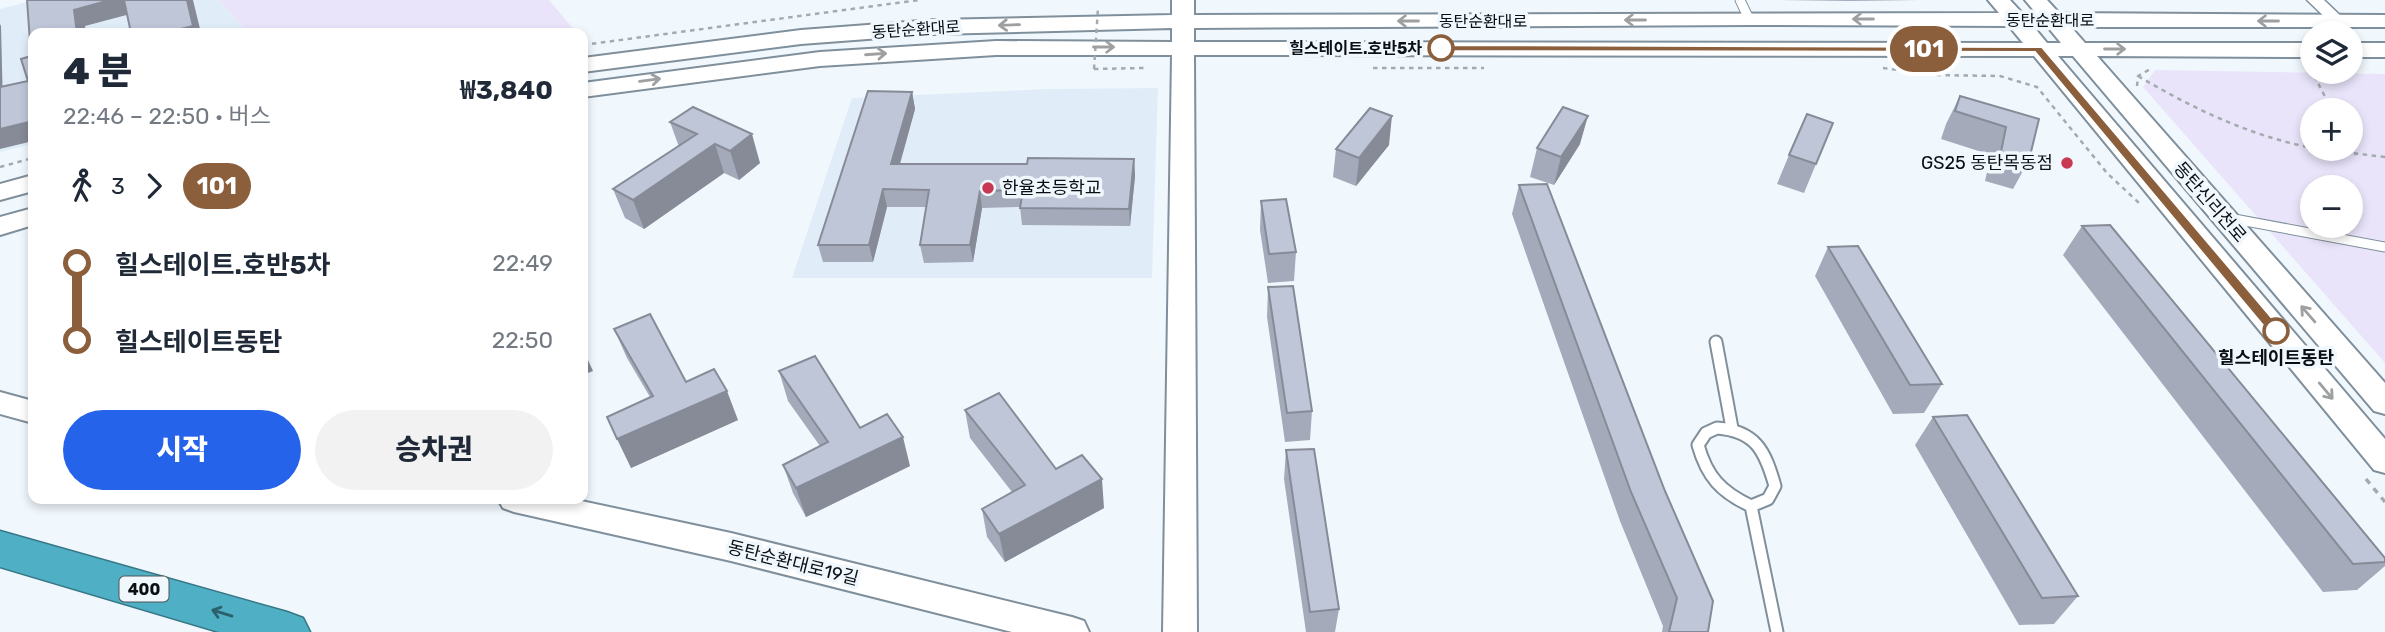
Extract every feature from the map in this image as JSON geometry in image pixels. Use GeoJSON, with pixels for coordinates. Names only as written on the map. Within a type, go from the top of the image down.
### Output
{"type":"FeatureCollection","features":[{"type":"Feature","properties":{"kind":"highway","name":"400"},"geometry":{"type":"LineString","coordinates":[[0,549],[288,632]]}},
{"type":"Feature","properties":{"kind":"main road","name":"동탄신리천로"},"geometry":{"type":"LineString","coordinates":[[2036,0],[2385,403]]}},
{"type":"Feature","properties":{"kind":"main road","name":"동탄순환대로"},"geometry":{"type":"LineString","coordinates":[[588,64],[801,37],[934,27],[1745,9],[1916,20],[2007,10],[2053,20],[2338,21]]}},
{"type":"Feature","properties":{"kind":"main road","name":"동탄신리천로"},"geometry":{"type":"LineString","coordinates":[[2007,10],[2385,461]]}},
{"type":"Feature","properties":{"kind":"main road"},"geometry":{"type":"LineString","coordinates":[[1916,20],[1939,27],[1948,34],[1949,41],[1930,49]]}},
{"type":"Feature","properties":{"kind":"main road"},"geometry":{"type":"LineString","coordinates":[[2161,20],[2151,27],[2152,35],[2184,49]]}},
{"type":"Feature","properties":{"kind":"main road","name":"동탄순환대로"},"geometry":{"type":"LineString","coordinates":[[2363,21],[2385,21]]}},
{"type":"Feature","properties":{"kind":"main road","name":"동탄순환대로"},"geometry":{"type":"LineString","coordinates":[[588,89],[732,69],[883,53],[1009,47],[1182,23],[1930,49],[2300,50]]}},
{"type":"Feature","properties":{"kind":"main road"},"geometry":{"type":"LineString","coordinates":[[1180,632],[1182,23]]}},
{"type":"Feature","properties":{"kind":"main road"},"geometry":{"type":"LineString","coordinates":[[2363,50],[2385,50]]}},
{"type":"Feature","properties":{"kind":"main road"},"geometry":{"type":"LineString","coordinates":[[2105,127],[2106,118],[2116,116],[2147,127]]}},
{"type":"Feature","properties":{"kind":"main road"},"geometry":{"type":"LineString","coordinates":[[0,192],[28,184]]}},
{"type":"Feature","properties":{"kind":"main road"},"geometry":{"type":"LineString","coordinates":[[0,226],[28,218]]}},
{"type":"Feature","properties":{"kind":"main road"},"geometry":{"type":"LineString","coordinates":[[0,403],[28,411]]}},
{"type":"Feature","properties":{"kind":"main road","name":"동탄순환대로19길"},"geometry":{"type":"LineString","coordinates":[[536,504],[731,547],[1072,632]]}},
{"type":"Feature","properties":{"kind":"street"},"geometry":{"type":"LineString","coordinates":[[2315,0],[2338,21]]}},
{"type":"Feature","properties":{"kind":"lane"},"geometry":{"type":"LineString","coordinates":[[2223,217],[2385,247]]}},
{"type":"Feature","properties":{"kind":"lane"},"geometry":{"type":"LineString","coordinates":[[1716,342],[1732,428]]}},
{"type":"Feature","properties":{"kind":"lane"},"geometry":{"type":"LineString","coordinates":[[1717,428],[1732,428],[1753,440],[1767,455],[1775,486],[1768,499],[1751,506],[1725,494],[1704,468],[1698,445],[1706,433],[1717,428]]}},
{"type":"Feature","properties":{"kind":"lane"},"geometry":{"type":"LineString","coordinates":[[1751,506],[1777,632]]}},
{"type":"Feature","properties":{"kind":"path"},"geometry":{"type":"LineString","coordinates":[[588,44],[919,0]]}},
{"type":"Feature","properties":{"kind":"path"},"geometry":{"type":"LineString","coordinates":[[1098,8],[1094,69],[1142,68]]}},
{"type":"Feature","properties":{"kind":"path"},"geometry":{"type":"LineString","coordinates":[[2138,75],[2151,68],[2164,68]]}},
{"type":"Feature","properties":{"kind":"path"},"geometry":{"type":"LineString","coordinates":[[2138,75],[2138,88]]}},
{"type":"Feature","properties":{"kind":"path"},"geometry":{"type":"LineString","coordinates":[[2138,75],[2226,125],[2261,137],[2300,145]]}},
{"type":"Feature","properties":{"kind":"path"},"geometry":{"type":"LineString","coordinates":[[2363,155],[2385,157]]}},
{"type":"Feature","properties":{"kind":"path"},"geometry":{"type":"LineString","coordinates":[[0,167],[28,159]]}},
{"type":"Feature","properties":{"kind":"shaded area"},"geometry":{"type":"Polygon","coordinates":[[[34,0],[219,0],[244,28],[28,28],[28,145],[0,152],[0,9],[34,0]]]}},
{"type":"Feature","properties":{"kind":"shaded area"},"geometry":{"type":"Polygon","coordinates":[[[219,0],[549,0],[573,28],[244,28],[219,0]]]}},
{"type":"Feature","properties":{"kind":"shaded area"},"geometry":{"type":"Polygon","coordinates":[[[2155,70],[2300,73],[2300,84],[2363,84],[2363,74],[2385,74],[2385,363],[2143,87],[2155,70]]]}},
{"type":"Feature","properties":{"kind":"shaded area","name":"한율초등학교"},"geometry":{"type":"Polygon","coordinates":[[[1158,88],[1152,278],[792,278],[852,98],[1047,89],[1158,88]]]}},
{"type":"Feature","properties":{"kind":"building"},"geometry":{"type":"Polygon","coordinates":[[[27,0],[110,0],[74,10],[76,28],[29,28],[27,0]]]}},
{"type":"Feature","properties":{"kind":"building"},"geometry":{"type":"Polygon","coordinates":[[[124,0],[187,0],[193,26],[130,28],[124,0]]]}},
{"type":"Feature","properties":{"kind":"building"},"geometry":{"type":"Polygon","coordinates":[[[28,57],[28,81],[21,59],[28,57]]]}},
{"type":"Feature","properties":{"kind":"building"},"geometry":{"type":"Polygon","coordinates":[[[28,81],[28,122],[0,129],[0,87],[28,81]]]}},
{"type":"Feature","properties":{"kind":"building"},"geometry":{"type":"Polygon","coordinates":[[[868,91],[912,92],[891,164],[1027,164],[1028,158],[1134,159],[1129,209],[1020,208],[1023,190],[980,191],[970,245],[920,245],[929,190],[883,189],[869,245],[818,245],[868,91]]]}},
{"type":"Feature","properties":{"kind":"building"},"geometry":{"type":"Polygon","coordinates":[[[1960,96],[2039,119],[2029,160],[2001,152],[2006,127],[1955,111],[1960,96]]]}},
{"type":"Feature","properties":{"kind":"building"},"geometry":{"type":"Polygon","coordinates":[[[693,107],[752,134],[730,151],[715,144],[633,200],[613,189],[697,134],[670,122],[693,107]]]}},
{"type":"Feature","properties":{"kind":"building"},"geometry":{"type":"Polygon","coordinates":[[[1563,107],[1588,116],[1561,157],[1537,148],[1563,107]]]}},
{"type":"Feature","properties":{"kind":"building"},"geometry":{"type":"Polygon","coordinates":[[[1370,108],[1392,116],[1359,158],[1336,149],[1370,108]]]}},
{"type":"Feature","properties":{"kind":"building"},"geometry":{"type":"Polygon","coordinates":[[[1807,114],[1833,123],[1816,164],[1789,155],[1807,114]]]}},
{"type":"Feature","properties":{"kind":"building"},"geometry":{"type":"Polygon","coordinates":[[[1547,184],[1665,491],[1713,601],[1708,632],[1669,632],[1677,598],[1631,492],[1519,185],[1547,184]]]}},
{"type":"Feature","properties":{"kind":"building"},"geometry":{"type":"Polygon","coordinates":[[[1286,199],[1296,252],[1269,254],[1261,201],[1286,199]]]}},
{"type":"Feature","properties":{"kind":"building"},"geometry":{"type":"Polygon","coordinates":[[[2110,225],[2385,558],[2385,562],[2353,564],[2082,226],[2110,225]]]}},
{"type":"Feature","properties":{"kind":"building"},"geometry":{"type":"Polygon","coordinates":[[[1858,246],[1942,384],[1910,385],[1828,247],[1858,246]]]}},
{"type":"Feature","properties":{"kind":"building"},"geometry":{"type":"Polygon","coordinates":[[[1293,286],[1312,411],[1287,413],[1268,287],[1293,286]]]}},
{"type":"Feature","properties":{"kind":"building"},"geometry":{"type":"Polygon","coordinates":[[[650,314],[686,382],[714,369],[727,391],[617,439],[607,417],[653,396],[614,329],[650,314]]]}},
{"type":"Feature","properties":{"kind":"building"},"geometry":{"type":"Polygon","coordinates":[[[815,356],[860,428],[887,414],[903,437],[796,488],[783,465],[828,442],[779,371],[815,356]]]}},
{"type":"Feature","properties":{"kind":"building"},"geometry":{"type":"Polygon","coordinates":[[[999,393],[1056,469],[1082,455],[1102,479],[999,534],[982,509],[1025,485],[965,410],[999,393]]]}},
{"type":"Feature","properties":{"kind":"building"},"geometry":{"type":"Polygon","coordinates":[[[1967,415],[2078,596],[2042,598],[1933,417],[1967,415]]]}},
{"type":"Feature","properties":{"kind":"building"},"geometry":{"type":"Polygon","coordinates":[[[1314,449],[1339,609],[1310,612],[1286,450],[1314,449]]]}},
{"type":"Feature","properties":{"kind":"bus line","name":"101"},"geometry":{"type":"LineString","coordinates":[[1441,48],[2038,49],[2276,331]]}},
{"type":"Feature","properties":{"kind":"place","name":"힐스테이트.호반5차"},"geometry":{"type":"Point","coordinates":[1441,48]}},
{"type":"Feature","properties":{"kind":"place","name":"GS25 동탄목동점"},"geometry":{"type":"Point","coordinates":[2067,163]}},
{"type":"Feature","properties":{"kind":"place","name":"한율초등학교"},"geometry":{"type":"Point","coordinates":[988,188]}},
{"type":"Feature","properties":{"kind":"place","name":"힐스테이트동탄"},"geometry":{"type":"Point","coordinates":[2276,331]}}]}
